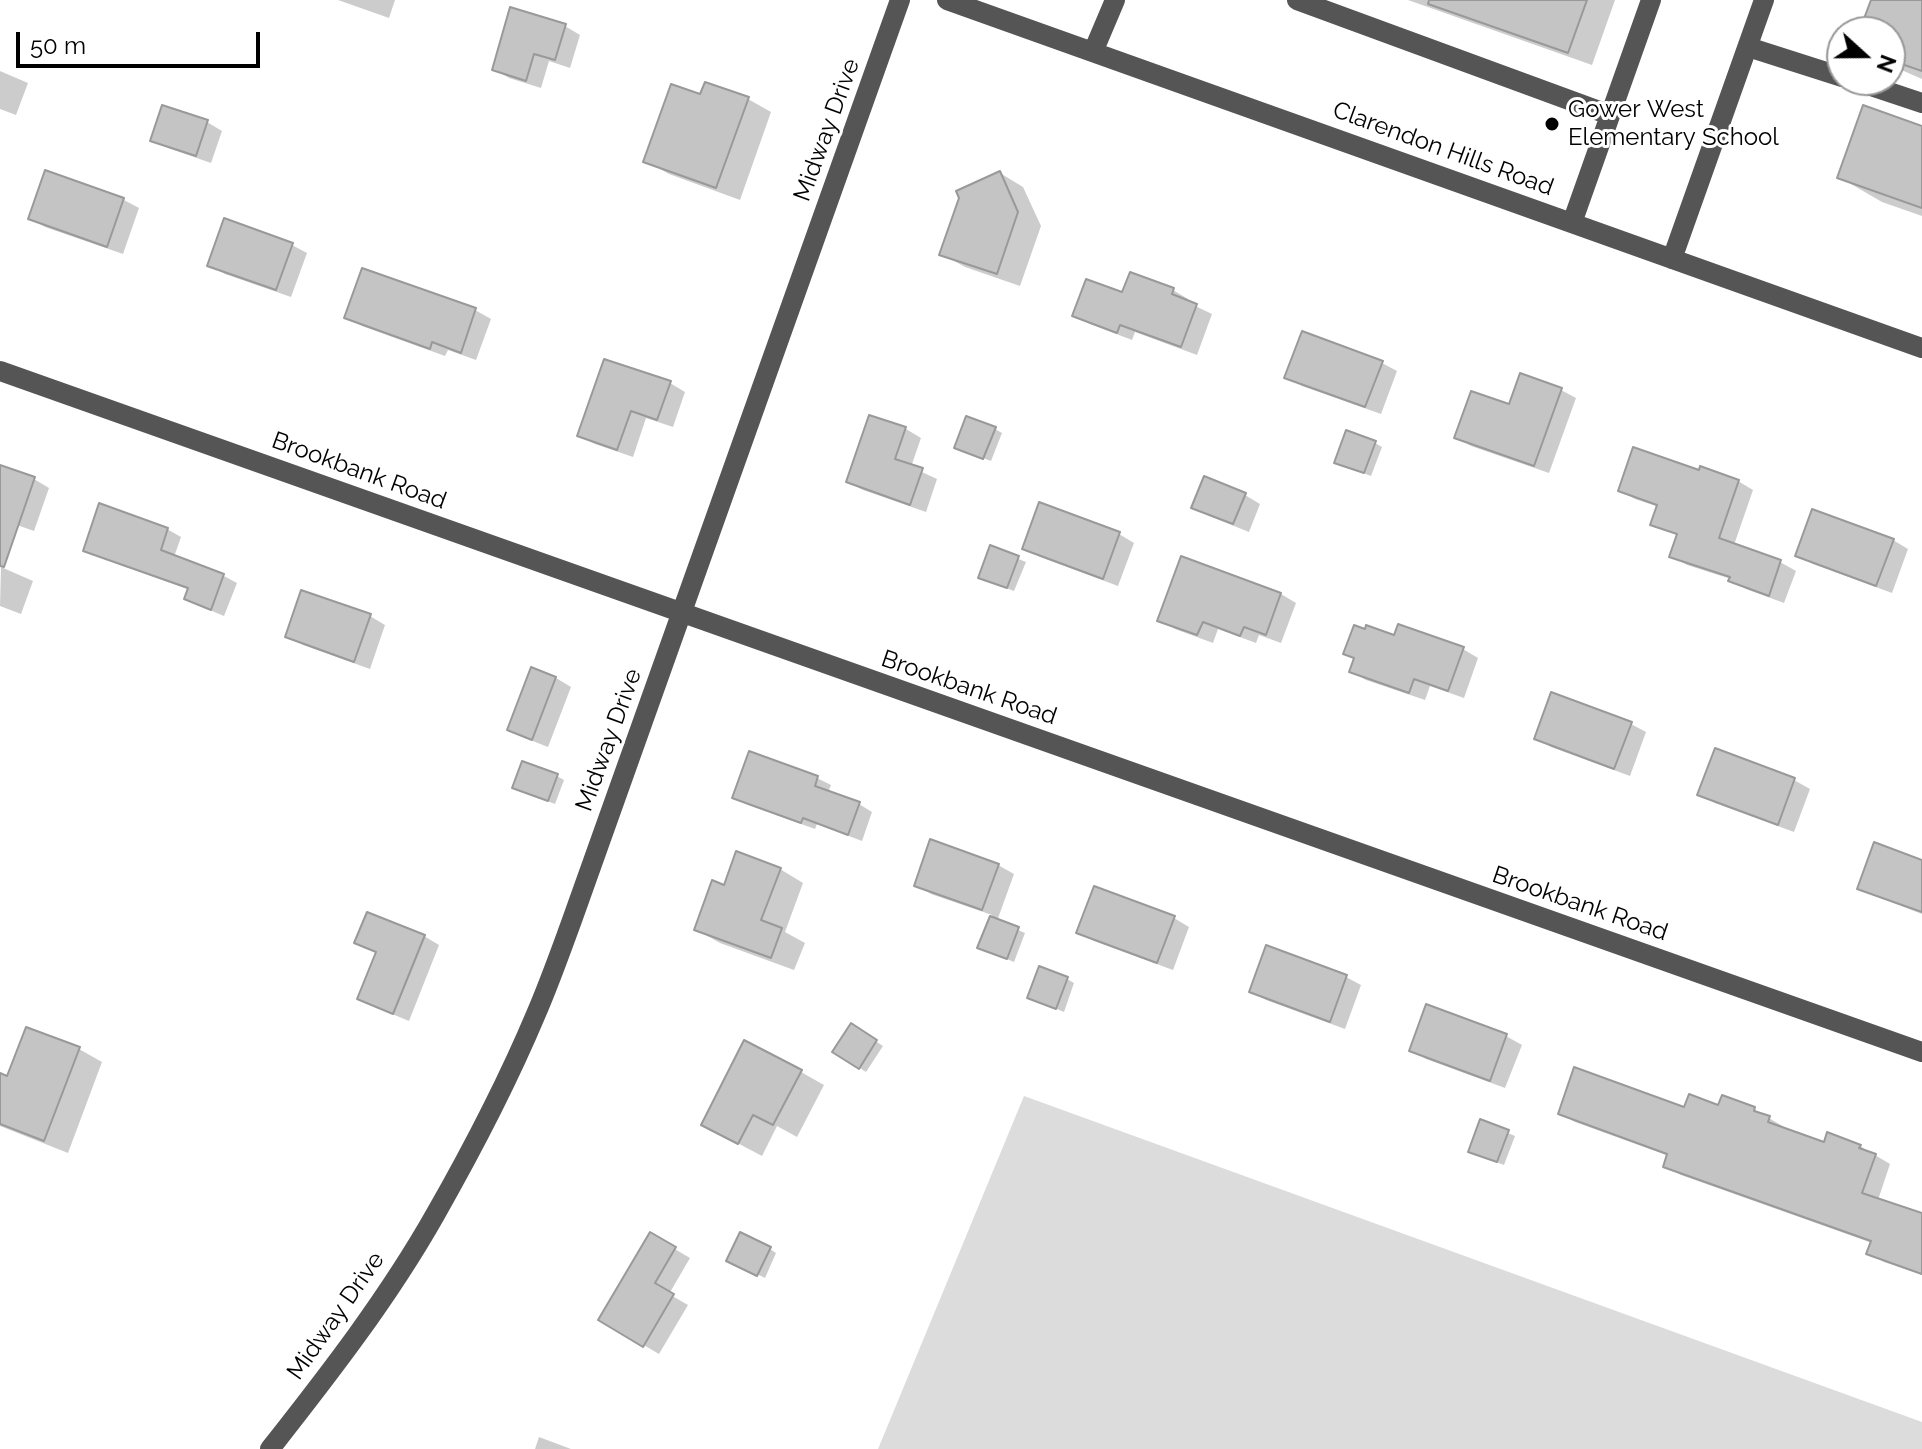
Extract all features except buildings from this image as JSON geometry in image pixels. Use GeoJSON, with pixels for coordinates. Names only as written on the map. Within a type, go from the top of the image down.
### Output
{"type":"FeatureCollection","features":[{"type":"Feature","properties":{"kind":"street","name":"Midway Drive"},"geometry":{"type":"LineString","coordinates":[[270,1449],[382,1300],[433,1218],[484,1126],[536,1015],[900,0]]}},
{"type":"Feature","properties":{"kind":"street","name":"Clarendon Hills Road"},"geometry":{"type":"LineString","coordinates":[[947,0],[1922,348]]}},
{"type":"Feature","properties":{"kind":"street"},"geometry":{"type":"LineString","coordinates":[[1093,52],[1115,0]]}},
{"type":"Feature","properties":{"kind":"street"},"geometry":{"type":"LineString","coordinates":[[1297,0],[1610,115]]}},
{"type":"Feature","properties":{"kind":"street"},"geometry":{"type":"LineString","coordinates":[[1572,223],[1651,0]]}},
{"type":"Feature","properties":{"kind":"street"},"geometry":{"type":"LineString","coordinates":[[1672,259],[1764,0]]}},
{"type":"Feature","properties":{"kind":"street"},"geometry":{"type":"LineString","coordinates":[[1748,47],[1826,72]]}},
{"type":"Feature","properties":{"kind":"street"},"geometry":{"type":"LineString","coordinates":[[1901,96],[1922,103]]}},
{"type":"Feature","properties":{"kind":"street","name":"Brookbank Road"},"geometry":{"type":"LineString","coordinates":[[0,371],[1922,1052]]}},
{"type":"Feature","properties":{"kind":"shaded area"},"geometry":{"type":"Polygon","coordinates":[[[1024,1096],[1922,1422],[1922,1449],[878,1449],[1024,1096]]]}},
{"type":"Feature","properties":{"kind":"place","name":"Gower West Elementary School"},"geometry":{"type":"Point","coordinates":[1552,124]}}]}
